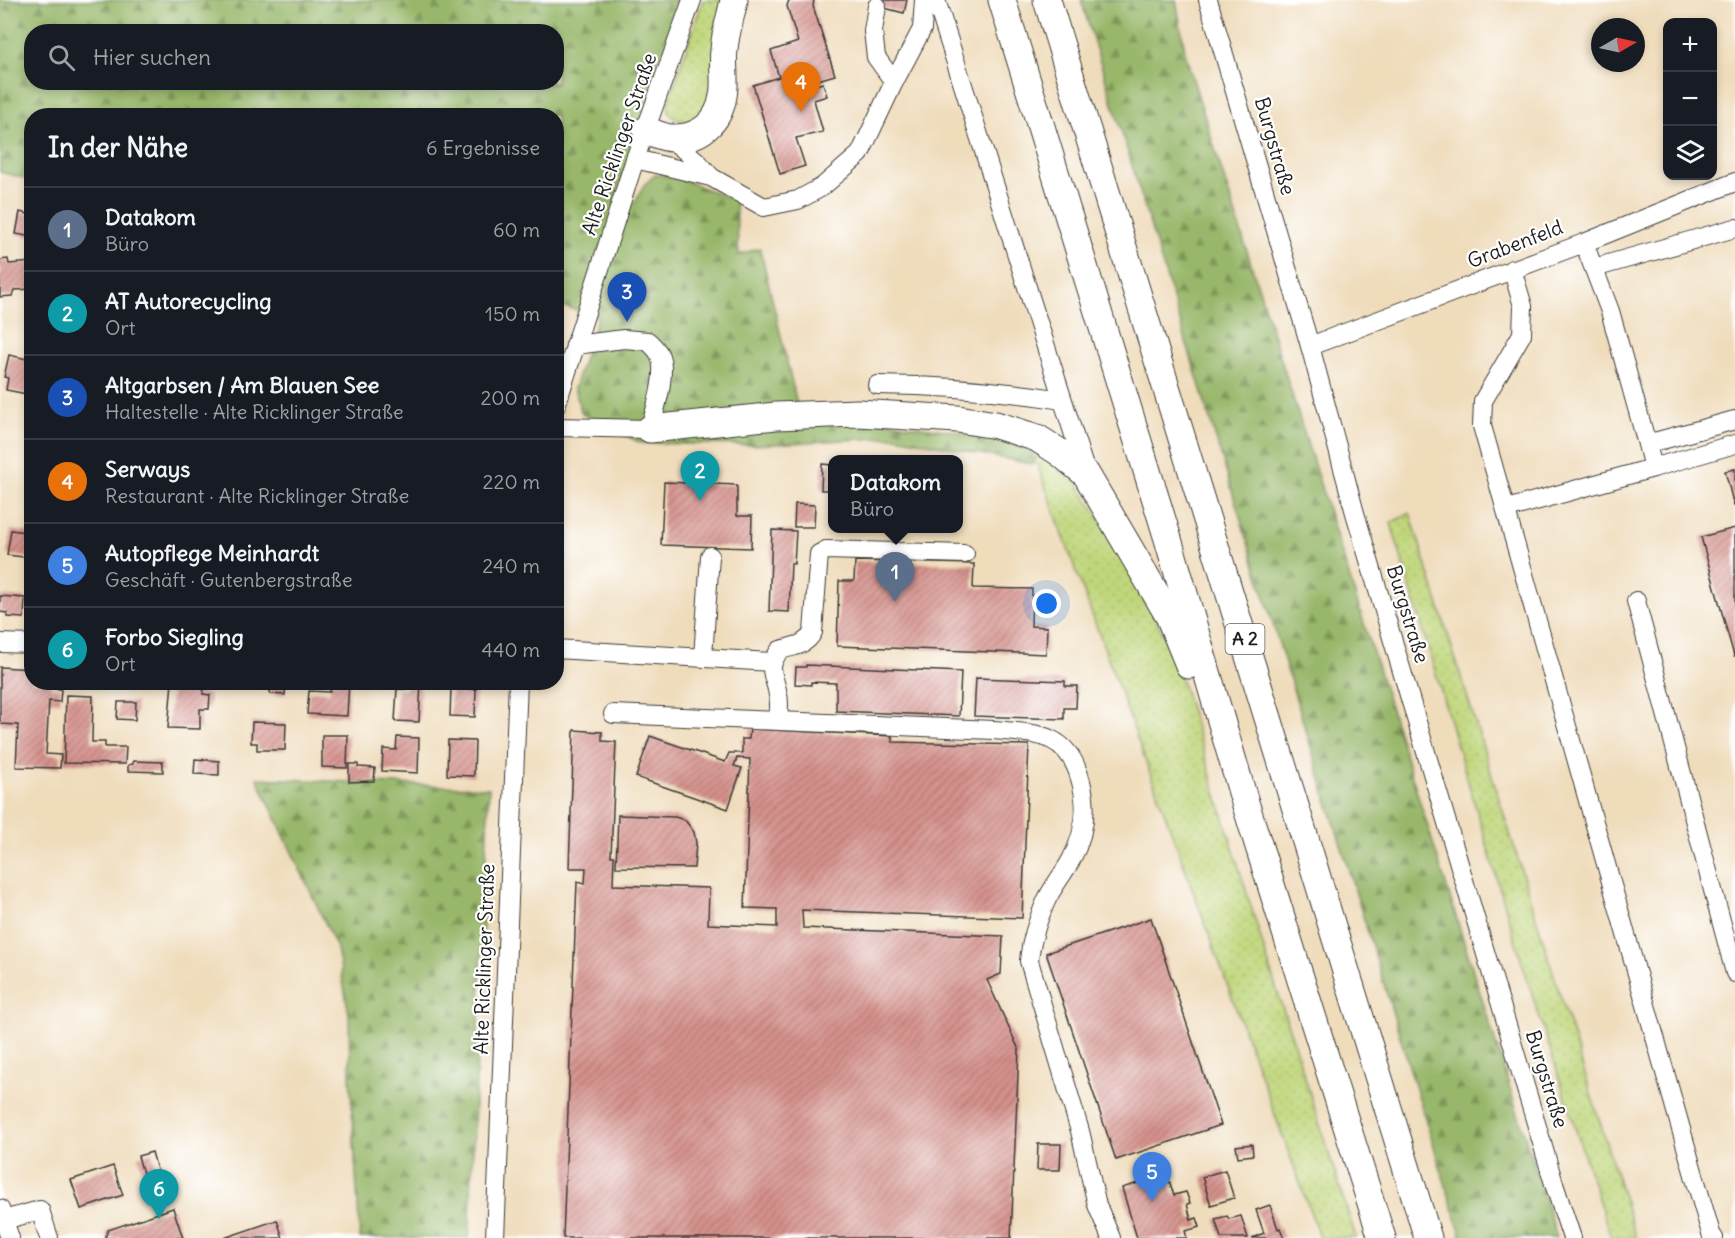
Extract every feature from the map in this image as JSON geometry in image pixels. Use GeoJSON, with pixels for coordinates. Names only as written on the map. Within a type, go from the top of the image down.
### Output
{"type":"FeatureCollection","features":[{"type":"Feature","properties":{"kind":"highway"},"geometry":{"type":"LineString","coordinates":[[658,134],[687,137],[700,133],[718,116],[724,95],[724,49],[734,0]]}},
{"type":"Feature","properties":{"kind":"highway","name":"A 2"},"geometry":{"type":"LineString","coordinates":[[1002,0],[1168,539],[1244,799],[1382,1238]]}},
{"type":"Feature","properties":{"kind":"highway","name":"A 2"},"geometry":{"type":"LineString","coordinates":[[1047,0],[1428,1238]]}},
{"type":"Feature","properties":{"kind":"highway"},"geometry":{"type":"LineString","coordinates":[[650,429],[776,416],[858,413],[958,419],[996,425],[1037,438],[1086,474],[1169,616],[1244,799]]}},
{"type":"Feature","properties":{"kind":"street","name":"Alte Ricklinger Straße"},"geometry":{"type":"LineString","coordinates":[[564,380],[635,159],[658,134],[692,0]]}},
{"type":"Feature","properties":{"kind":"street"},"geometry":{"type":"LineString","coordinates":[[635,159],[711,177],[764,207],[798,200],[822,187],[860,154],[922,29],[924,0]]}},
{"type":"Feature","properties":{"kind":"street"},"geometry":{"type":"LineString","coordinates":[[936,0],[1086,474]]}},
{"type":"Feature","properties":{"kind":"street","name":"Burgstraße"},"geometry":{"type":"LineString","coordinates":[[1208,0],[1310,346],[1362,536],[1572,1238]]}},
{"type":"Feature","properties":{"kind":"street"},"geometry":{"type":"LineString","coordinates":[[877,6],[873,31],[876,57],[894,82]]}},
{"type":"Feature","properties":{"kind":"street"},"geometry":{"type":"LineString","coordinates":[[658,134],[698,162],[711,177]]}},
{"type":"Feature","properties":{"kind":"street","name":"Grabenfeld"},"geometry":{"type":"LineString","coordinates":[[1310,346],[1584,243],[1735,182]]}},
{"type":"Feature","properties":{"kind":"street"},"geometry":{"type":"LineString","coordinates":[[1594,268],[1735,228]]}},
{"type":"Feature","properties":{"kind":"street"},"geometry":{"type":"LineString","coordinates":[[1584,243],[1611,311],[1653,468]]}},
{"type":"Feature","properties":{"kind":"street"},"geometry":{"type":"LineString","coordinates":[[1512,269],[1523,306],[1522,334],[1483,401],[1482,426],[1694,1175],[1714,1238]]}},
{"type":"Feature","properties":{"kind":"street"},"geometry":{"type":"LineString","coordinates":[[564,427],[650,429],[659,392],[662,366],[660,354],[648,341],[624,339],[575,345]]}},
{"type":"Feature","properties":{"kind":"street"},"geometry":{"type":"LineString","coordinates":[[877,385],[928,386],[1034,395],[1062,400]]}},
{"type":"Feature","properties":{"kind":"street"},"geometry":{"type":"LineString","coordinates":[[1647,444],[1735,420]]}},
{"type":"Feature","properties":{"kind":"street"},"geometry":{"type":"LineString","coordinates":[[1507,509],[1735,444]]}},
{"type":"Feature","properties":{"kind":"street"},"geometry":{"type":"LineString","coordinates":[[778,719],[779,697],[771,673],[772,662],[780,650],[804,644],[813,632],[819,554],[826,550],[965,554]]}},
{"type":"Feature","properties":{"kind":"street"},"geometry":{"type":"LineString","coordinates":[[703,657],[710,556]]}},
{"type":"Feature","properties":{"kind":"street"},"geometry":{"type":"LineString","coordinates":[[1635,601],[1735,973]]}},
{"type":"Feature","properties":{"kind":"street"},"geometry":{"type":"LineString","coordinates":[[0,643],[24,644]]}},
{"type":"Feature","properties":{"kind":"street"},"geometry":{"type":"LineString","coordinates":[[564,649],[772,662]]}},
{"type":"Feature","properties":{"kind":"street","name":"Alte Ricklinger Straße"},"geometry":{"type":"LineString","coordinates":[[495,1238],[518,690]]}},
{"type":"Feature","properties":{"kind":"street"},"geometry":{"type":"LineString","coordinates":[[613,714],[778,719],[994,730],[1038,734],[1050,737],[1063,746],[1075,763],[1083,787],[1086,810],[1084,829],[1072,858],[1048,898],[1031,940],[1029,961],[1080,1131],[1097,1204],[1110,1238]]}},
{"type":"Feature","properties":{"kind":"street"},"geometry":{"type":"LineString","coordinates":[[10,1238],[2,1215],[40,1210],[49,1238]]}},
{"type":"Feature","properties":{"kind":"green space"},"geometry":{"type":"Polygon","coordinates":[[[0,0],[685,0],[614,200],[635,203],[644,185],[655,175],[673,176],[735,200],[739,255],[760,248],[797,404],[906,425],[991,436],[1040,454],[1031,464],[897,437],[754,445],[641,443],[582,414],[574,388],[598,316],[564,307],[564,108],[24,108],[24,178],[0,172],[0,0]]]}},
{"type":"Feature","properties":{"kind":"green space"},"geometry":{"type":"Polygon","coordinates":[[[703,0],[725,0],[714,93],[702,116],[680,121],[669,112],[668,103],[703,0]]]}},
{"type":"Feature","properties":{"kind":"green space"},"geometry":{"type":"Polygon","coordinates":[[[1081,0],[1176,0],[1186,57],[1557,1238],[1462,1238],[1081,0]]]}},
{"type":"Feature","properties":{"kind":"green space"},"geometry":{"type":"Polygon","coordinates":[[[1040,454],[1076,481],[1129,565],[1174,656],[1356,1238],[1320,1238],[1037,464],[1032,464],[1040,454]]]}},
{"type":"Feature","properties":{"kind":"green space"},"geometry":{"type":"Polygon","coordinates":[[[1410,513],[1636,1238],[1611,1238],[1522,963],[1391,523],[1410,513]]]}},
{"type":"Feature","properties":{"kind":"green space"},"geometry":{"type":"Polygon","coordinates":[[[257,778],[489,788],[469,1238],[360,1238],[350,1077],[349,1014],[337,948],[257,778]]]}},
{"type":"Feature","properties":{"kind":"building"},"geometry":{"type":"Polygon","coordinates":[[[789,0],[814,0],[813,6],[835,75],[811,82],[812,86],[823,83],[827,96],[814,100],[823,132],[796,138],[805,166],[780,174],[753,85],[779,77],[771,51],[798,42],[787,6],[789,0]]]}},
{"type":"Feature","properties":{"kind":"building"},"geometry":{"type":"Polygon","coordinates":[[[873,0],[907,0],[904,13],[872,5],[873,0]]]}},
{"type":"Feature","properties":{"kind":"building"},"geometry":{"type":"Polygon","coordinates":[[[20,212],[24,213],[24,236],[16,234],[20,212]]]}},
{"type":"Feature","properties":{"kind":"building"},"geometry":{"type":"Polygon","coordinates":[[[8,259],[9,264],[24,263],[24,289],[14,290],[12,296],[0,297],[0,260],[8,259]]]}},
{"type":"Feature","properties":{"kind":"building"},"geometry":{"type":"Polygon","coordinates":[[[9,355],[24,358],[24,393],[6,390],[8,378],[4,377],[9,355]]]}},
{"type":"Feature","properties":{"kind":"building"},"geometry":{"type":"Polygon","coordinates":[[[822,464],[828,465],[828,490],[821,490],[822,464]]]}},
{"type":"Feature","properties":{"kind":"building"},"geometry":{"type":"Polygon","coordinates":[[[1735,469],[1735,506],[1734,506],[1725,471],[1735,469]]]}},
{"type":"Feature","properties":{"kind":"building"},"geometry":{"type":"Polygon","coordinates":[[[664,482],[737,485],[737,516],[752,516],[751,548],[661,545],[664,482]]]}},
{"type":"Feature","properties":{"kind":"building"},"geometry":{"type":"Polygon","coordinates":[[[795,504],[815,505],[814,527],[794,527],[795,504]]]}},
{"type":"Feature","properties":{"kind":"building"},"geometry":{"type":"Polygon","coordinates":[[[1735,528],[1735,656],[1734,656],[1701,537],[1735,528]]]}},
{"type":"Feature","properties":{"kind":"building"},"geometry":{"type":"Polygon","coordinates":[[[11,530],[24,532],[24,557],[7,555],[11,530]]]}},
{"type":"Feature","properties":{"kind":"building"},"geometry":{"type":"Polygon","coordinates":[[[772,530],[796,531],[794,564],[791,563],[789,612],[769,611],[772,530]]]}},
{"type":"Feature","properties":{"kind":"building"},"geometry":{"type":"Polygon","coordinates":[[[855,561],[974,564],[973,588],[1032,589],[1031,626],[1047,627],[1046,654],[837,646],[839,581],[854,581],[855,561]]]}},
{"type":"Feature","properties":{"kind":"building"},"geometry":{"type":"Polygon","coordinates":[[[0,596],[24,598],[24,618],[7,617],[7,613],[0,612],[0,596]]]}},
{"type":"Feature","properties":{"kind":"building"},"geometry":{"type":"Polygon","coordinates":[[[806,665],[961,672],[959,716],[836,711],[836,683],[795,684],[796,667],[806,667],[806,665]]]}},
{"type":"Feature","properties":{"kind":"building"},"geometry":{"type":"Polygon","coordinates":[[[0,667],[24,668],[24,690],[61,690],[60,702],[49,701],[46,754],[61,755],[60,768],[16,767],[18,725],[0,724],[0,667]]]}},
{"type":"Feature","properties":{"kind":"building"},"geometry":{"type":"Polygon","coordinates":[[[976,678],[1065,681],[1065,686],[1077,686],[1076,708],[1064,708],[1064,719],[974,716],[976,678]]]}},
{"type":"Feature","properties":{"kind":"building"},"geometry":{"type":"Polygon","coordinates":[[[171,690],[203,690],[203,694],[210,695],[209,709],[200,709],[200,729],[168,728],[171,690]]]}},
{"type":"Feature","properties":{"kind":"building"},"geometry":{"type":"Polygon","coordinates":[[[270,690],[285,690],[285,695],[270,694],[270,690]]]}},
{"type":"Feature","properties":{"kind":"building"},"geometry":{"type":"Polygon","coordinates":[[[330,690],[349,690],[347,716],[307,714],[309,691],[330,692],[330,690]]]}},
{"type":"Feature","properties":{"kind":"building"},"geometry":{"type":"Polygon","coordinates":[[[397,690],[421,690],[419,722],[395,721],[397,690]]]}},
{"type":"Feature","properties":{"kind":"building"},"geometry":{"type":"Polygon","coordinates":[[[451,690],[476,690],[475,717],[450,716],[451,690]]]}},
{"type":"Feature","properties":{"kind":"building"},"geometry":{"type":"Polygon","coordinates":[[[66,695],[93,696],[92,742],[105,742],[105,747],[126,747],[125,764],[64,763],[66,695]]]}},
{"type":"Feature","properties":{"kind":"building"},"geometry":{"type":"Polygon","coordinates":[[[118,702],[136,702],[135,720],[117,719],[118,702]]]}},
{"type":"Feature","properties":{"kind":"building"},"geometry":{"type":"Polygon","coordinates":[[[252,722],[286,723],[285,750],[257,750],[257,743],[251,743],[252,722]]]}},
{"type":"Feature","properties":{"kind":"building"},"geometry":{"type":"Polygon","coordinates":[[[750,729],[892,736],[892,742],[1029,745],[1022,918],[802,910],[803,928],[1003,936],[1001,974],[987,980],[1019,1050],[1011,1238],[563,1238],[577,882],[585,884],[586,868],[569,868],[574,730],[602,732],[602,741],[616,742],[611,856],[614,856],[613,885],[709,888],[708,924],[777,927],[777,909],[745,908],[750,759],[737,758],[734,766],[742,768],[728,809],[636,777],[650,736],[725,762],[729,753],[742,753],[742,739],[749,739],[750,729]]]}},
{"type":"Feature","properties":{"kind":"building"},"geometry":{"type":"Polygon","coordinates":[[[322,735],[348,735],[347,768],[322,767],[322,735]]]}},
{"type":"Feature","properties":{"kind":"building"},"geometry":{"type":"Polygon","coordinates":[[[397,737],[419,738],[418,773],[382,771],[383,749],[396,750],[397,737]]]}},
{"type":"Feature","properties":{"kind":"building"},"geometry":{"type":"Polygon","coordinates":[[[448,740],[475,741],[474,776],[447,775],[448,740]]]}},
{"type":"Feature","properties":{"kind":"building"},"geometry":{"type":"Polygon","coordinates":[[[195,759],[219,761],[219,775],[194,774],[195,759]]]}},
{"type":"Feature","properties":{"kind":"building"},"geometry":{"type":"Polygon","coordinates":[[[133,761],[163,762],[163,772],[128,771],[128,765],[133,764],[133,761]]]}},
{"type":"Feature","properties":{"kind":"building"},"geometry":{"type":"Polygon","coordinates":[[[349,764],[375,768],[374,781],[349,782],[349,764]]]}},
{"type":"Feature","properties":{"kind":"building"},"geometry":{"type":"Polygon","coordinates":[[[618,815],[675,817],[685,820],[694,832],[696,843],[694,868],[616,867],[618,815]]]}},
{"type":"Feature","properties":{"kind":"building"},"geometry":{"type":"Polygon","coordinates":[[[1151,918],[1221,1125],[1116,1160],[1046,953],[1151,918]]]}},
{"type":"Feature","properties":{"kind":"building"},"geometry":{"type":"Polygon","coordinates":[[[1038,1144],[1061,1144],[1060,1170],[1037,1170],[1038,1144]]]}},
{"type":"Feature","properties":{"kind":"building"},"geometry":{"type":"Polygon","coordinates":[[[1252,1144],[1253,1155],[1238,1157],[1236,1146],[1252,1144]]]}},
{"type":"Feature","properties":{"kind":"building"},"geometry":{"type":"Polygon","coordinates":[[[152,1152],[160,1180],[146,1184],[138,1156],[152,1152]]]}},
{"type":"Feature","properties":{"kind":"building"},"geometry":{"type":"Polygon","coordinates":[[[113,1166],[123,1195],[81,1209],[71,1180],[113,1166]]]}},
{"type":"Feature","properties":{"kind":"building"},"geometry":{"type":"Polygon","coordinates":[[[1225,1170],[1234,1198],[1211,1205],[1202,1177],[1225,1170]]]}},
{"type":"Feature","properties":{"kind":"building"},"geometry":{"type":"Polygon","coordinates":[[[1167,1174],[1174,1195],[1186,1192],[1190,1203],[1187,1204],[1191,1220],[1197,1218],[1200,1227],[1185,1231],[1187,1238],[1137,1238],[1122,1188],[1167,1174]]]}},
{"type":"Feature","properties":{"kind":"building"},"geometry":{"type":"Polygon","coordinates":[[[1270,1205],[1278,1229],[1280,1228],[1284,1238],[1252,1238],[1264,1233],[1256,1210],[1270,1205]]]}},
{"type":"Feature","properties":{"kind":"building"},"geometry":{"type":"Polygon","coordinates":[[[173,1208],[183,1238],[105,1238],[108,1230],[173,1208]]]}},
{"type":"Feature","properties":{"kind":"building"},"geometry":{"type":"Polygon","coordinates":[[[1227,1216],[1229,1219],[1241,1216],[1248,1238],[1221,1238],[1215,1219],[1227,1216]]]}},
{"type":"Feature","properties":{"kind":"building"},"geometry":{"type":"Polygon","coordinates":[[[277,1220],[283,1238],[224,1238],[277,1220]]]}},
{"type":"Feature","properties":{"kind":"place","name":"Serways"},"geometry":{"type":"Point","coordinates":[801,112]}},
{"type":"Feature","properties":{"kind":"place","name":"Altgarbsen / Am Blauen See"},"geometry":{"type":"Point","coordinates":[627,322]}},
{"type":"Feature","properties":{"kind":"place","name":"AT Autorecycling"},"geometry":{"type":"Point","coordinates":[700,501]}},
{"type":"Feature","properties":{"kind":"place","name":"Datakom"},"geometry":{"type":"Point","coordinates":[895,602]}},
{"type":"Feature","properties":{"kind":"place","name":"Autopflege Meinhardt"},"geometry":{"type":"Point","coordinates":[1152,1202]}},
{"type":"Feature","properties":{"kind":"place","name":"Forbo Siegling"},"geometry":{"type":"Point","coordinates":[159,1219]}}]}
